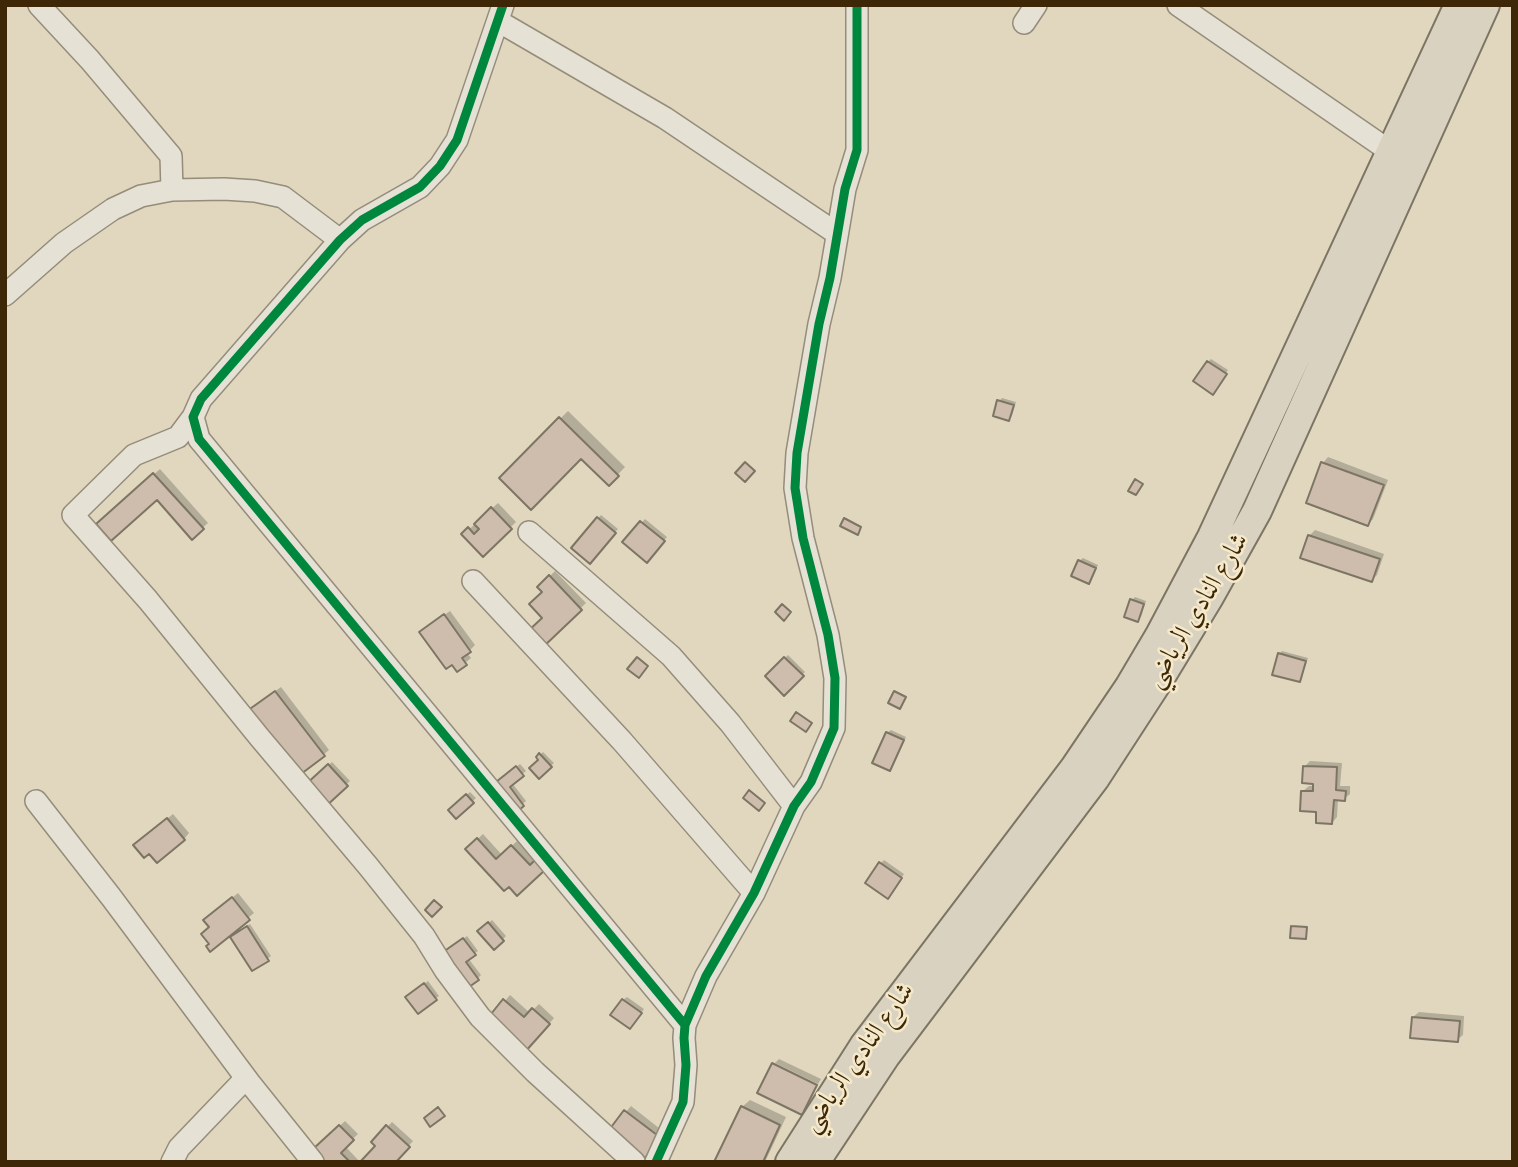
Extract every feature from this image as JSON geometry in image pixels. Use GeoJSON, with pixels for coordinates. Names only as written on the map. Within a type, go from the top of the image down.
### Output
{"type":"FeatureCollection","features":[{"type":"Feature","properties":{"kind":"main road","name":"شارع النادي الرياضي"},"geometry":{"type":"LineString","coordinates":[[790,1162],[864,1046],[901,1017],[1095,778],[1165,671],[1209,597],[1257,511],[1317,377],[1395,163],[1458,5]]}},
{"type":"Feature","properties":{"kind":"main road","name":"شارع النادي الرياضي"},"geometry":{"type":"LineString","coordinates":[[815,1162],[886,1055],[901,1017],[1074,769],[1159,637],[1212,537],[1291,368],[1395,163],[1485,5]]}},
{"type":"Feature","properties":{"kind":"main road"},"geometry":{"type":"LineString","coordinates":[[1291,368],[1317,377]]}},
{"type":"Feature","properties":{"kind":"street"},"geometry":{"type":"LineString","coordinates":[[39,5],[171,156],[172,190]]}},
{"type":"Feature","properties":{"kind":"street"},"geometry":{"type":"LineString","coordinates":[[656,1162],[683,1102],[685,1026],[706,976],[754,893],[794,806],[811,782],[834,728],[835,678],[828,635],[803,538],[795,488],[797,453],[819,324],[830,278],[845,189],[857,150],[857,5]]}},
{"type":"Feature","properties":{"kind":"street"},"geometry":{"type":"LineString","coordinates":[[1024,23],[1036,5]]}},
{"type":"Feature","properties":{"kind":"street"},"geometry":{"type":"LineString","coordinates":[[1178,5],[1395,163]]}},
{"type":"Feature","properties":{"kind":"street"},"geometry":{"type":"LineString","coordinates":[[635,1162],[535,1072],[480,1017],[424,936],[368,866],[156,610],[73,515],[134,455],[178,437],[193,417],[201,399],[340,240],[362,220],[420,187],[440,166],[457,140],[501,13],[665,118],[836,233]]}},
{"type":"Feature","properties":{"kind":"street"},"geometry":{"type":"LineString","coordinates":[[5,295],[64,243],[113,209],[141,196],[172,190],[224,189],[255,191],[283,197],[340,240]]}},
{"type":"Feature","properties":{"kind":"street"},"geometry":{"type":"LineString","coordinates":[[193,417],[199,439],[685,1026]]}},
{"type":"Feature","properties":{"kind":"street"},"geometry":{"type":"LineString","coordinates":[[530,532],[671,656],[730,723],[794,806]]}},
{"type":"Feature","properties":{"kind":"street"},"geometry":{"type":"LineString","coordinates":[[472,581],[622,741],[754,893]]}},
{"type":"Feature","properties":{"kind":"street"},"geometry":{"type":"LineString","coordinates":[[36,801],[313,1162]]}},
{"type":"Feature","properties":{"kind":"street"},"geometry":{"type":"LineString","coordinates":[[172,1162],[179,1148],[246,1078]]}},
{"type":"Feature","properties":{"kind":"building"},"geometry":{"type":"Polygon","coordinates":[[[1207,361],[1227,374],[1213,395],[1193,381],[1207,361]]]}},
{"type":"Feature","properties":{"kind":"building"},"geometry":{"type":"Polygon","coordinates":[[[997,400],[1014,405],[1009,421],[993,416],[997,400]]]}},
{"type":"Feature","properties":{"kind":"building"},"geometry":{"type":"Polygon","coordinates":[[[559,417],[619,476],[609,486],[581,459],[531,510],[499,478],[559,417]]]}},
{"type":"Feature","properties":{"kind":"building"},"geometry":{"type":"Polygon","coordinates":[[[745,462],[755,471],[745,482],[735,473],[745,462]]]}},
{"type":"Feature","properties":{"kind":"building"},"geometry":{"type":"Polygon","coordinates":[[[1321,462],[1384,485],[1368,526],[1306,503],[1321,462]]]}},
{"type":"Feature","properties":{"kind":"building"},"geometry":{"type":"Polygon","coordinates":[[[153,473],[204,529],[192,540],[157,500],[111,541],[96,524],[153,473]]]}},
{"type":"Feature","properties":{"kind":"building"},"geometry":{"type":"Polygon","coordinates":[[[1135,479],[1143,484],[1136,495],[1128,491],[1135,479]]]}},
{"type":"Feature","properties":{"kind":"building"},"geometry":{"type":"Polygon","coordinates":[[[491,507],[512,529],[483,557],[461,534],[468,527],[474,534],[479,529],[474,524],[491,507]]]}},
{"type":"Feature","properties":{"kind":"building"},"geometry":{"type":"Polygon","coordinates":[[[597,517],[616,533],[590,564],[571,548],[597,517]]]}},
{"type":"Feature","properties":{"kind":"building"},"geometry":{"type":"Polygon","coordinates":[[[844,518],[861,527],[858,535],[840,526],[844,518]]]}},
{"type":"Feature","properties":{"kind":"building"},"geometry":{"type":"Polygon","coordinates":[[[640,521],[665,541],[647,563],[622,542],[640,521]]]}},
{"type":"Feature","properties":{"kind":"building"},"geometry":{"type":"Polygon","coordinates":[[[1308,535],[1380,559],[1372,582],[1300,558],[1308,535]]]}},
{"type":"Feature","properties":{"kind":"building"},"geometry":{"type":"Polygon","coordinates":[[[1078,560],[1096,568],[1089,584],[1071,576],[1078,560]]]}},
{"type":"Feature","properties":{"kind":"building"},"geometry":{"type":"Polygon","coordinates":[[[549,575],[582,610],[541,649],[526,633],[542,618],[529,604],[542,592],[537,587],[549,575]]]}},
{"type":"Feature","properties":{"kind":"building"},"geometry":{"type":"Polygon","coordinates":[[[1130,599],[1144,604],[1138,622],[1124,617],[1130,599]]]}},
{"type":"Feature","properties":{"kind":"building"},"geometry":{"type":"Polygon","coordinates":[[[782,604],[791,612],[784,621],[775,612],[782,604]]]}},
{"type":"Feature","properties":{"kind":"building"},"geometry":{"type":"Polygon","coordinates":[[[444,614],[471,652],[462,658],[467,665],[457,672],[452,665],[446,669],[419,632],[444,614]]]}},
{"type":"Feature","properties":{"kind":"building"},"geometry":{"type":"Polygon","coordinates":[[[1278,653],[1306,661],[1300,682],[1272,675],[1278,653]]]}},
{"type":"Feature","properties":{"kind":"building"},"geometry":{"type":"Polygon","coordinates":[[[637,657],[648,666],[639,678],[627,669],[637,657]]]}},
{"type":"Feature","properties":{"kind":"building"},"geometry":{"type":"Polygon","coordinates":[[[784,657],[804,676],[784,696],[765,676],[784,657]]]}},
{"type":"Feature","properties":{"kind":"building"},"geometry":{"type":"Polygon","coordinates":[[[275,691],[325,756],[297,777],[247,711],[275,691]]]}},
{"type":"Feature","properties":{"kind":"building"},"geometry":{"type":"Polygon","coordinates":[[[894,691],[906,697],[900,709],[888,703],[894,691]]]}},
{"type":"Feature","properties":{"kind":"building"},"geometry":{"type":"Polygon","coordinates":[[[796,712],[812,723],[806,732],[790,721],[796,712]]]}},
{"type":"Feature","properties":{"kind":"building"},"geometry":{"type":"Polygon","coordinates":[[[886,732],[904,740],[890,771],[872,763],[886,732]]]}},
{"type":"Feature","properties":{"kind":"building"},"geometry":{"type":"Polygon","coordinates":[[[539,753],[552,767],[539,779],[529,768],[538,760],[536,757],[539,753]]]}},
{"type":"Feature","properties":{"kind":"building"},"geometry":{"type":"Polygon","coordinates":[[[328,764],[348,786],[324,808],[304,786],[328,764]]]}},
{"type":"Feature","properties":{"kind":"building"},"geometry":{"type":"Polygon","coordinates":[[[516,766],[524,776],[510,787],[524,806],[514,814],[491,786],[516,766]]]}},
{"type":"Feature","properties":{"kind":"building"},"geometry":{"type":"Polygon","coordinates":[[[1303,766],[1337,767],[1336,790],[1346,791],[1345,801],[1334,800],[1332,824],[1316,823],[1316,812],[1300,811],[1301,791],[1313,791],[1313,784],[1302,783],[1303,766]]]}},
{"type":"Feature","properties":{"kind":"building"},"geometry":{"type":"Polygon","coordinates":[[[749,790],[765,803],[759,811],[743,798],[749,790]]]}},
{"type":"Feature","properties":{"kind":"building"},"geometry":{"type":"Polygon","coordinates":[[[466,794],[474,803],[456,819],[448,810],[466,794]]]}},
{"type":"Feature","properties":{"kind":"building"},"geometry":{"type":"Polygon","coordinates":[[[167,818],[185,840],[157,863],[149,854],[144,858],[133,845],[167,818]]]}},
{"type":"Feature","properties":{"kind":"building"},"geometry":{"type":"Polygon","coordinates":[[[477,838],[496,859],[511,845],[530,865],[535,860],[545,870],[517,896],[509,887],[504,891],[465,849],[477,838]]]}},
{"type":"Feature","properties":{"kind":"building"},"geometry":{"type":"Polygon","coordinates":[[[879,862],[902,878],[888,899],[865,883],[879,862]]]}},
{"type":"Feature","properties":{"kind":"building"},"geometry":{"type":"Polygon","coordinates":[[[232,897],[250,920],[210,952],[206,946],[209,944],[201,934],[209,927],[203,920],[232,897]]]}},
{"type":"Feature","properties":{"kind":"building"},"geometry":{"type":"Polygon","coordinates":[[[434,900],[442,907],[432,917],[425,910],[434,900]]]}},
{"type":"Feature","properties":{"kind":"building"},"geometry":{"type":"Polygon","coordinates":[[[488,922],[504,941],[494,950],[477,931],[488,922]]]}},
{"type":"Feature","properties":{"kind":"building"},"geometry":{"type":"Polygon","coordinates":[[[247,926],[269,961],[252,971],[230,937],[247,926]]]}},
{"type":"Feature","properties":{"kind":"building"},"geometry":{"type":"Polygon","coordinates":[[[1291,926],[1307,927],[1306,939],[1290,938],[1291,926]]]}},
{"type":"Feature","properties":{"kind":"building"},"geometry":{"type":"Polygon","coordinates":[[[463,938],[476,955],[466,962],[479,980],[469,987],[443,952],[463,938]]]}},
{"type":"Feature","properties":{"kind":"building"},"geometry":{"type":"Polygon","coordinates":[[[424,983],[437,1000],[418,1014],[405,997],[424,983]]]}},
{"type":"Feature","properties":{"kind":"building"},"geometry":{"type":"Polygon","coordinates":[[[503,999],[524,1017],[532,1008],[550,1024],[525,1052],[487,1019],[503,999]]]}},
{"type":"Feature","properties":{"kind":"building"},"geometry":{"type":"Polygon","coordinates":[[[622,999],[642,1013],[630,1029],[610,1015],[622,999]]]}},
{"type":"Feature","properties":{"kind":"building"},"geometry":{"type":"Polygon","coordinates":[[[1412,1017],[1460,1021],[1458,1042],[1410,1038],[1412,1017]]]}},
{"type":"Feature","properties":{"kind":"building"},"geometry":{"type":"Polygon","coordinates":[[[772,1063],[817,1085],[802,1115],[757,1093],[772,1063]]]}},
{"type":"Feature","properties":{"kind":"building"},"geometry":{"type":"Polygon","coordinates":[[[741,1106],[780,1125],[763,1162],[714,1162],[741,1106]]]}},
{"type":"Feature","properties":{"kind":"building"},"geometry":{"type":"Polygon","coordinates":[[[438,1107],[445,1116],[430,1127],[424,1118],[438,1107]]]}},
{"type":"Feature","properties":{"kind":"building"},"geometry":{"type":"Polygon","coordinates":[[[624,1110],[661,1138],[645,1158],[609,1130],[624,1110]]]}},
{"type":"Feature","properties":{"kind":"building"},"geometry":{"type":"Polygon","coordinates":[[[339,1125],[354,1140],[341,1153],[350,1162],[325,1162],[313,1149],[339,1125]]]}},
{"type":"Feature","properties":{"kind":"building"},"geometry":{"type":"Polygon","coordinates":[[[386,1125],[410,1147],[396,1162],[360,1162],[375,1146],[371,1142],[386,1125]]]}},
{"type":"Feature","properties":{"kind":"cycle path"},"geometry":{"type":"LineString","coordinates":[[503,5],[457,140],[440,166],[420,187],[362,220],[340,240],[201,399],[193,417],[199,439],[685,1025],[683,1102],[656,1162]]}},
{"type":"Feature","properties":{"kind":"cycle path"},"geometry":{"type":"LineString","coordinates":[[685,1025],[706,976],[754,893],[794,806],[811,782],[834,728],[835,678],[828,635],[803,538],[795,488],[797,453],[819,324],[830,278],[845,189],[857,150],[857,5]]}}]}
